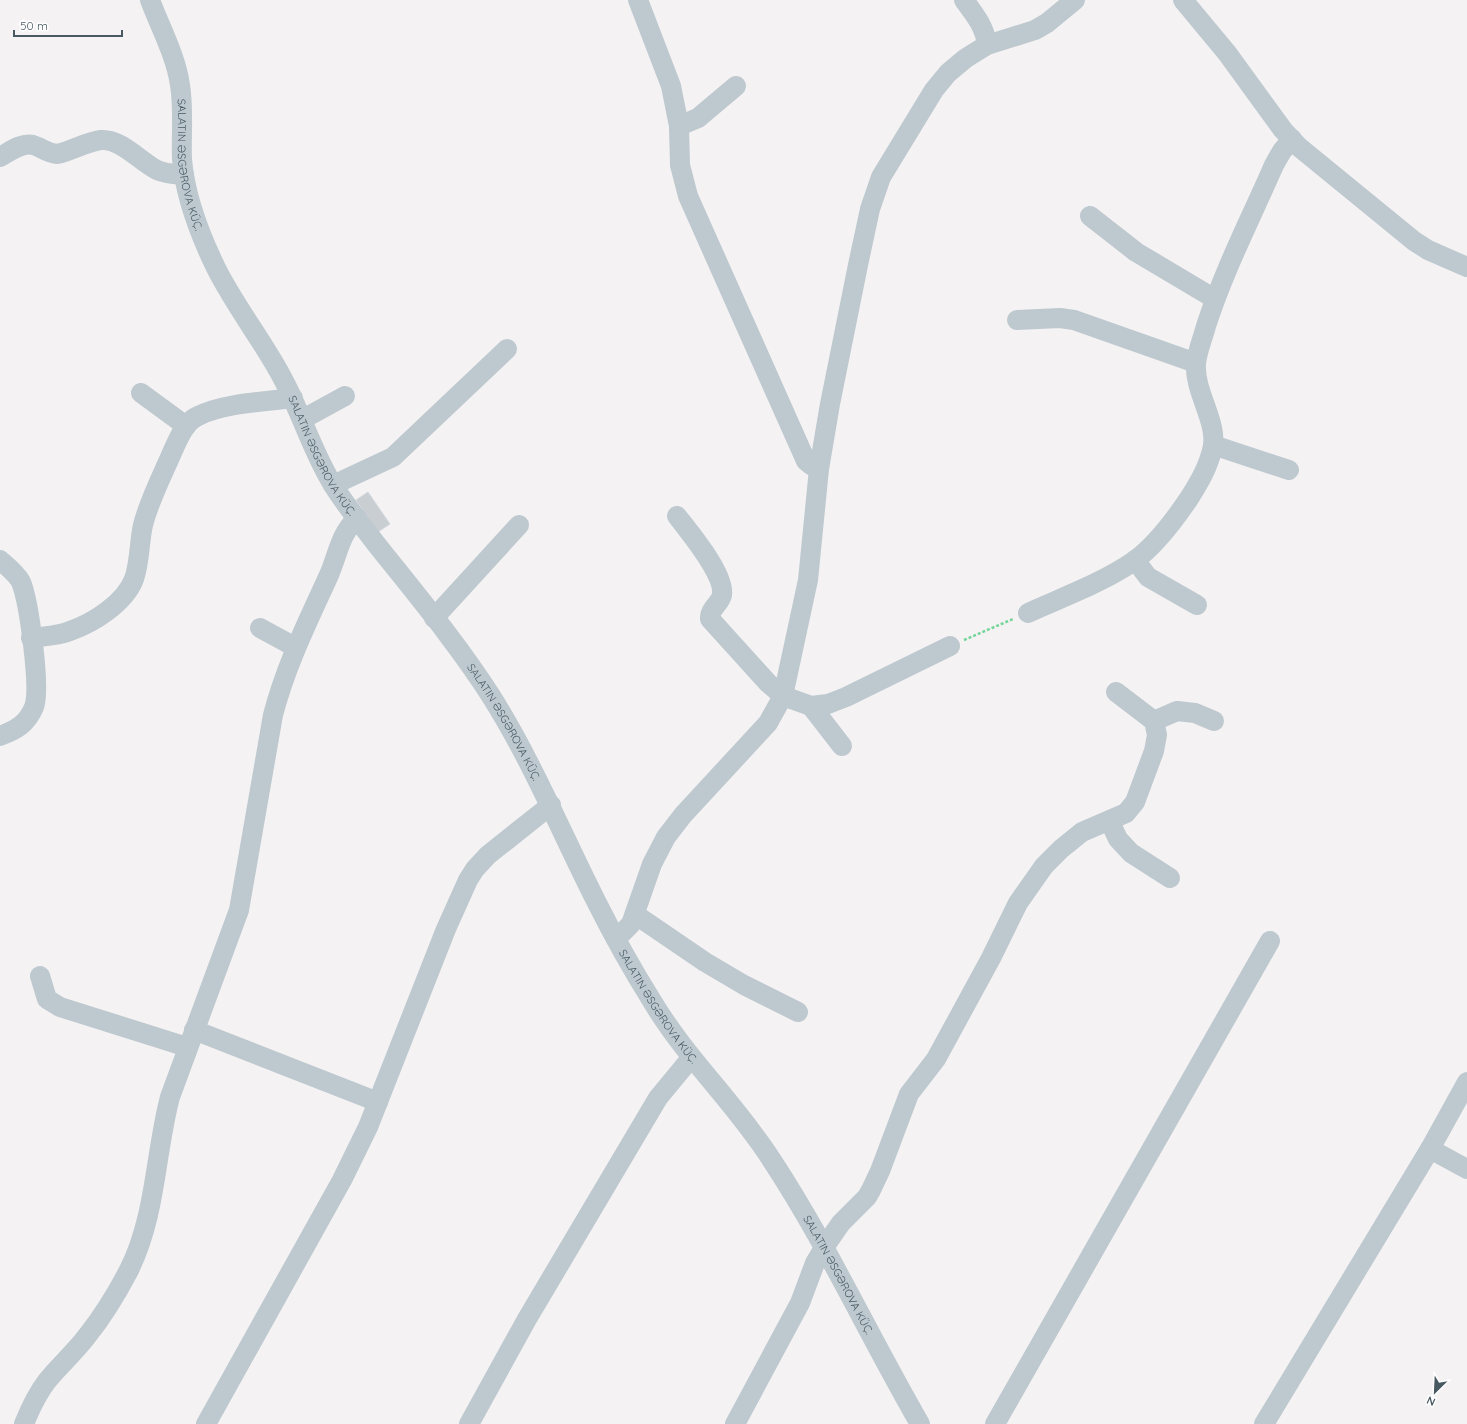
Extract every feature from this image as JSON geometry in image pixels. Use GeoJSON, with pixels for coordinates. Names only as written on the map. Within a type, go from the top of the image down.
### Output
{"type":"FeatureCollection","features":[{"type":"Feature","properties":{"kind":"street"},"geometry":{"type":"LineString","coordinates":[[150,0],[178,73],[182,106],[182,158],[184,175],[192,209],[217,270],[282,377],[333,485],[491,696],[525,755],[551,805],[596,901],[616,939],[652,1001],[671,1032],[768,1154],[825,1246],[893,1376],[920,1424]]}},
{"type":"Feature","properties":{"kind":"street"},"geometry":{"type":"LineString","coordinates":[[638,0],[671,86],[679,126],[680,165],[688,196],[806,461],[819,469]]}},
{"type":"Feature","properties":{"kind":"street"},"geometry":{"type":"LineString","coordinates":[[964,0],[979,19],[986,33],[987,45]]}},
{"type":"Feature","properties":{"kind":"street"},"geometry":{"type":"LineString","coordinates":[[616,939],[624,932],[636,915],[652,864],[666,837],[683,815],[768,723],[783,696],[808,580],[819,469],[851,294],[870,210],[881,177],[934,90],[948,73],[966,58],[987,45],[1035,30],[1047,23],[1075,0]]}},
{"type":"Feature","properties":{"kind":"street"},"geometry":{"type":"LineString","coordinates":[[1183,0],[1227,53],[1292,139],[1310,157],[1414,241],[1428,250],[1467,267]]}},
{"type":"Feature","properties":{"kind":"street"},"geometry":{"type":"LineString","coordinates":[[679,126],[698,118],[736,86]]}},
{"type":"Feature","properties":{"kind":"street"},"geometry":{"type":"LineString","coordinates":[[1028,612],[1114,573],[1135,560],[1156,540],[1182,508],[1204,475],[1213,444],[1210,420],[1197,386],[1196,363],[1215,299],[1274,164],[1292,139]]}},
{"type":"Feature","properties":{"kind":"street"},"geometry":{"type":"LineString","coordinates":[[0,157],[27,144],[33,145],[50,154],[57,154],[101,140],[109,141],[132,153],[156,170],[165,173],[184,175]]}},
{"type":"Feature","properties":{"kind":"street"},"geometry":{"type":"LineString","coordinates":[[1090,216],[1136,252],[1215,299]]}},
{"type":"Feature","properties":{"kind":"street"},"geometry":{"type":"LineString","coordinates":[[1017,320],[1060,318],[1074,320],[1196,363]]}},
{"type":"Feature","properties":{"kind":"street"},"geometry":{"type":"LineString","coordinates":[[333,485],[393,456],[507,349]]}},
{"type":"Feature","properties":{"kind":"street"},"geometry":{"type":"LineString","coordinates":[[141,393],[186,426]]}},
{"type":"Feature","properties":{"kind":"street"},"geometry":{"type":"LineString","coordinates":[[303,419],[345,396]]}},
{"type":"Feature","properties":{"kind":"street"},"geometry":{"type":"LineString","coordinates":[[31,638],[54,636],[70,632],[88,623],[111,607],[127,592],[137,569],[143,526],[151,499],[177,442],[186,426],[196,416],[212,410],[293,398]]}},
{"type":"Feature","properties":{"kind":"street"},"geometry":{"type":"LineString","coordinates":[[1213,444],[1289,470]]}},
{"type":"Feature","properties":{"kind":"street"},"geometry":{"type":"LineString","coordinates":[[677,516],[721,581],[722,595],[720,601],[712,611],[710,619],[768,683],[783,696],[811,706],[828,704],[846,697],[950,646]]}},
{"type":"Feature","properties":{"kind":"street"},"geometry":{"type":"LineString","coordinates":[[24,1424],[32,1405],[46,1382],[87,1337],[110,1303],[142,1243],[150,1206],[164,1120],[191,1039],[239,910],[273,715],[295,647],[330,573],[343,536],[348,526],[357,518]]}},
{"type":"Feature","properties":{"kind":"street"},"geometry":{"type":"LineString","coordinates":[[434,618],[519,525]]}},
{"type":"Feature","properties":{"kind":"street"},"geometry":{"type":"LineString","coordinates":[[0,560],[20,581],[25,596],[31,638],[36,699],[26,722],[16,730],[0,736]]}},
{"type":"Feature","properties":{"kind":"street"},"geometry":{"type":"LineString","coordinates":[[1135,560],[1148,577],[1197,605]]}},
{"type":"Feature","properties":{"kind":"street"},"geometry":{"type":"LineString","coordinates":[[260,628],[295,647]]}},
{"type":"Feature","properties":{"kind":"street"},"geometry":{"type":"LineString","coordinates":[[735,1424],[800,1303],[815,1263],[841,1223],[867,1197],[871,1190],[880,1171],[909,1094],[936,1060],[991,958],[1018,903],[1044,866],[1082,832],[1099,824],[1110,822],[1126,813],[1135,802],[1154,752],[1157,735],[1154,721],[1116,692]]}},
{"type":"Feature","properties":{"kind":"street"},"geometry":{"type":"LineString","coordinates":[[811,706],[842,746]]}},
{"type":"Feature","properties":{"kind":"street"},"geometry":{"type":"LineString","coordinates":[[1154,721],[1177,710],[1214,721]]}},
{"type":"Feature","properties":{"kind":"street"},"geometry":{"type":"LineString","coordinates":[[206,1424],[342,1180],[378,1102],[444,936],[468,880],[475,869],[488,855],[551,805]]}},
{"type":"Feature","properties":{"kind":"street"},"geometry":{"type":"LineString","coordinates":[[1110,822],[1118,839],[1131,853],[1170,878]]}},
{"type":"Feature","properties":{"kind":"street"},"geometry":{"type":"LineString","coordinates":[[636,915],[704,962],[744,985],[798,1012]]}},
{"type":"Feature","properties":{"kind":"street"},"geometry":{"type":"LineString","coordinates":[[995,1424],[1270,941]]}},
{"type":"Feature","properties":{"kind":"street"},"geometry":{"type":"LineString","coordinates":[[40,976],[47,999],[60,1007],[191,1039],[378,1102]]}},
{"type":"Feature","properties":{"kind":"street"},"geometry":{"type":"LineString","coordinates":[[469,1424],[527,1319],[658,1098],[691,1058]]}},
{"type":"Feature","properties":{"kind":"street"},"geometry":{"type":"LineString","coordinates":[[1264,1424],[1430,1149],[1467,1082]]}},
{"type":"Feature","properties":{"kind":"street"},"geometry":{"type":"LineString","coordinates":[[1430,1149],[1467,1169]]}},
{"type":"Feature","properties":{"kind":"path"},"geometry":{"type":"LineString","coordinates":[[950,646],[1028,612]]}},
{"type":"Feature","properties":{"kind":"building"},"geometry":{"type":"Polygon","coordinates":[[[368,492],[390,524],[378,532],[356,500],[368,492]]]}}]}
